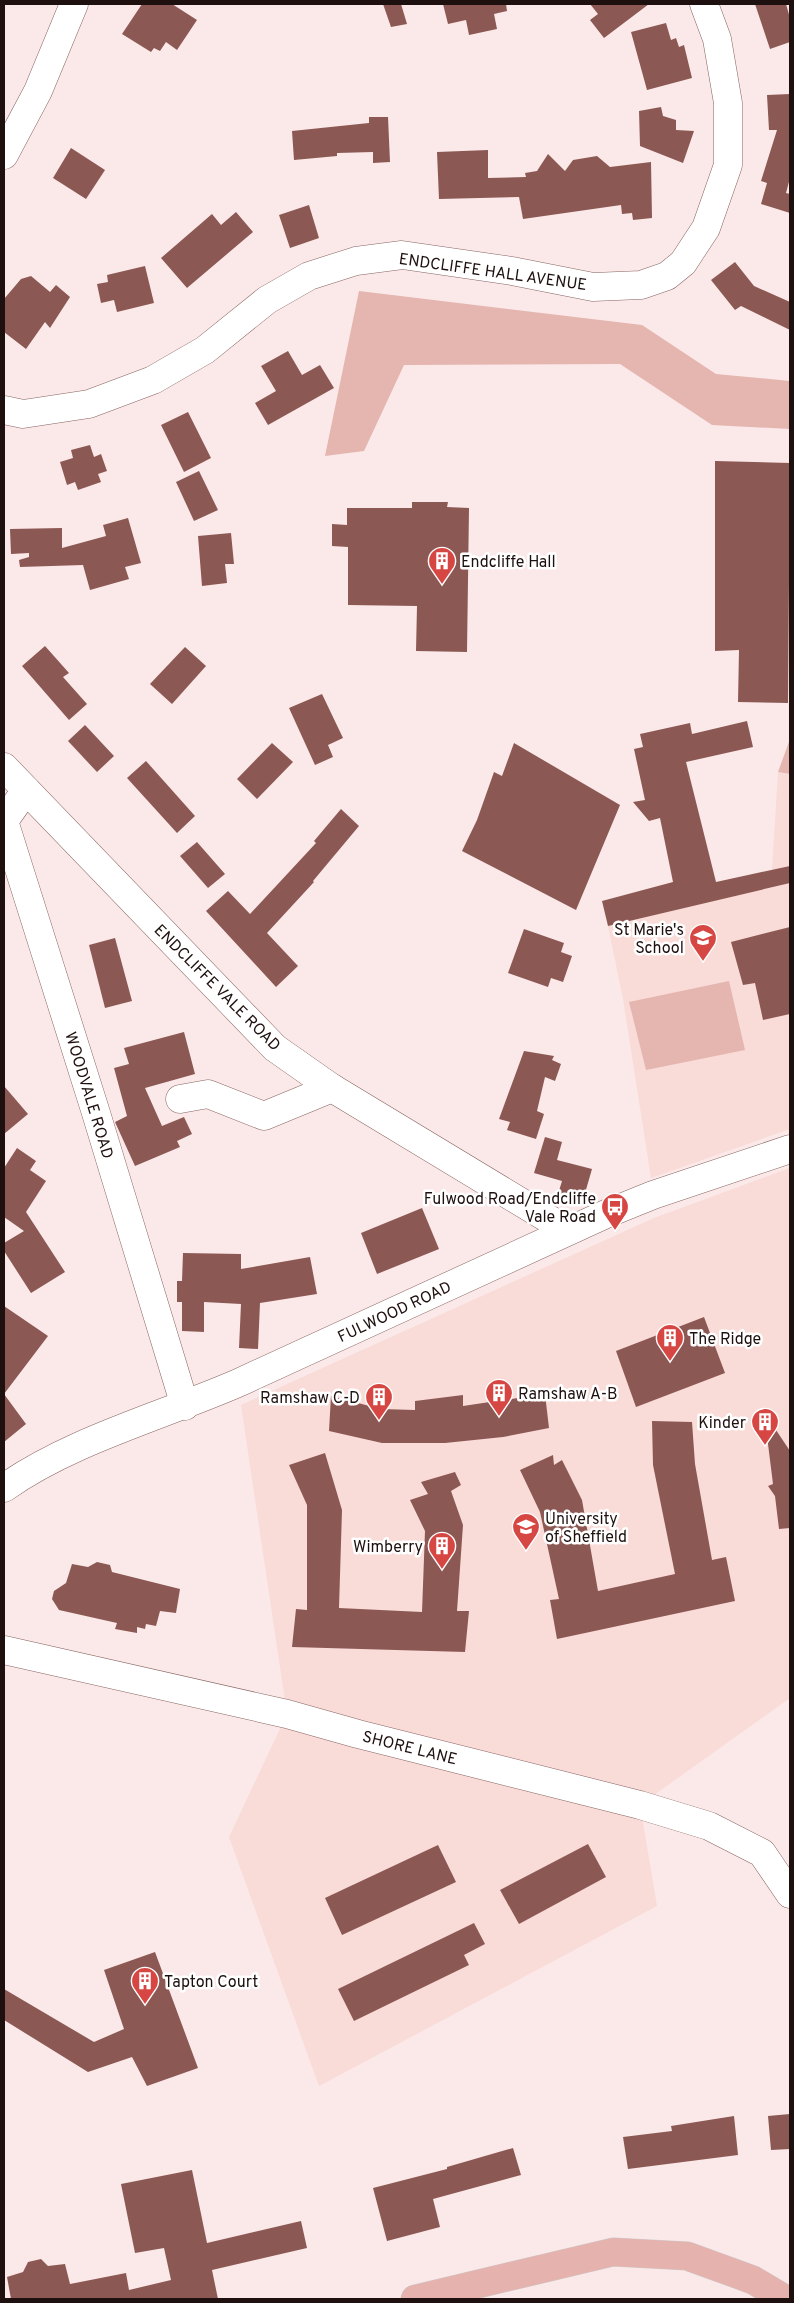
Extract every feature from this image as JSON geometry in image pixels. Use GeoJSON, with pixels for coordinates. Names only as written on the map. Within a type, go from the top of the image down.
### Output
{"type":"FeatureCollection","features":[{"type":"Feature","properties":{"kind":"main road"},"geometry":{"type":"LineString","coordinates":[[415,2299],[613,2252],[687,2256],[753,2280],[785,2299]]}},
{"type":"Feature","properties":{"kind":"street"},"geometry":{"type":"LineString","coordinates":[[4,155],[38,91],[74,4]]}},
{"type":"Feature","properties":{"kind":"street","name":"ENDCLIFFE HALL AVENUE"},"geometry":{"type":"LineString","coordinates":[[4,410],[23,414],[89,404],[153,380],[205,350],[267,300],[309,276],[356,261],[402,255],[512,271],[593,286],[641,285],[667,276],[682,263],[706,228],[728,165],[728,104],[717,39],[704,4]]}},
{"type":"Feature","properties":{"kind":"street","name":"ENDCLIFFE VALE ROAD"},"geometry":{"type":"LineString","coordinates":[[4,767],[275,1048],[332,1088],[567,1230]]}},
{"type":"Feature","properties":{"kind":"street","name":"WOODVALE ROAD"},"geometry":{"type":"LineString","coordinates":[[26,790],[4,821],[93,1103],[185,1406]]}},
{"type":"Feature","properties":{"kind":"street"},"geometry":{"type":"LineString","coordinates":[[180,1099],[208,1094],[264,1116],[332,1088]]}},
{"type":"Feature","properties":{"kind":"street","name":"FULWOOD ROAD"},"geometry":{"type":"LineString","coordinates":[[4,1488],[17,1478],[79,1446],[185,1406],[567,1230],[653,1195],[790,1149]]}},
{"type":"Feature","properties":{"kind":"street","name":"SHORE LANE"},"geometry":{"type":"LineString","coordinates":[[4,1650],[286,1714],[358,1734],[640,1804],[709,1826],[762,1854],[790,1894]]}},
{"type":"Feature","properties":{"kind":"shaded area"},"geometry":{"type":"Polygon","coordinates":[[[359,291],[642,325],[716,374],[790,381],[790,429],[712,425],[620,364],[404,365],[364,451],[325,456],[359,291]]]}},
{"type":"Feature","properties":{"kind":"shaded area"},"geometry":{"type":"Polygon","coordinates":[[[790,739],[790,774],[778,772],[790,739]]]}},
{"type":"Feature","properties":{"kind":"shaded area","name":"St Marie's School"},"geometry":{"type":"Polygon","coordinates":[[[778,772],[790,774],[790,1129],[651,1178],[623,999],[608,926],[771,887],[778,772]]]}},
{"type":"Feature","properties":{"kind":"shaded area"},"geometry":{"type":"Polygon","coordinates":[[[729,981],[745,1050],[646,1070],[629,1002],[729,981]]]}},
{"type":"Feature","properties":{"kind":"shaded area","name":"University of Sheffield"},"geometry":{"type":"Polygon","coordinates":[[[790,1168],[790,1698],[640,1805],[657,1906],[319,2086],[229,1837],[287,1714],[241,1405],[654,1218],[790,1168]]]}},
{"type":"Feature","properties":{"kind":"building"},"geometry":{"type":"Polygon","coordinates":[[[142,4],[172,4],[197,20],[177,50],[166,42],[160,51],[154,48],[151,52],[122,34],[142,4]]]}},
{"type":"Feature","properties":{"kind":"building"},"geometry":{"type":"Polygon","coordinates":[[[383,4],[401,4],[407,24],[391,27],[383,4]]]}},
{"type":"Feature","properties":{"kind":"building"},"geometry":{"type":"Polygon","coordinates":[[[443,4],[506,4],[507,11],[494,14],[497,29],[469,35],[466,20],[448,24],[443,4]]]}},
{"type":"Feature","properties":{"kind":"building"},"geometry":{"type":"Polygon","coordinates":[[[590,4],[649,4],[604,38],[590,20],[598,14],[590,4]]]}},
{"type":"Feature","properties":{"kind":"building"},"geometry":{"type":"Polygon","coordinates":[[[755,4],[786,4],[790,18],[790,42],[770,49],[755,4]]]}},
{"type":"Feature","properties":{"kind":"building"},"geometry":{"type":"Polygon","coordinates":[[[666,23],[671,40],[676,38],[679,47],[684,45],[692,78],[647,90],[631,32],[666,23]]]}},
{"type":"Feature","properties":{"kind":"building"},"geometry":{"type":"Polygon","coordinates":[[[790,94],[790,178],[786,193],[790,194],[790,213],[761,204],[767,183],[761,181],[777,130],[769,130],[767,95],[790,94]]]}},
{"type":"Feature","properties":{"kind":"building"},"geometry":{"type":"Polygon","coordinates":[[[661,107],[663,116],[676,120],[676,130],[694,131],[683,163],[640,146],[639,111],[661,107]]]}},
{"type":"Feature","properties":{"kind":"building"},"geometry":{"type":"Polygon","coordinates":[[[369,117],[388,117],[390,162],[373,163],[373,152],[337,153],[337,156],[294,160],[292,131],[369,123],[369,117]]]}},
{"type":"Feature","properties":{"kind":"building"},"geometry":{"type":"Polygon","coordinates":[[[71,148],[105,170],[86,199],[53,178],[71,148]]]}},
{"type":"Feature","properties":{"kind":"building"},"geometry":{"type":"Polygon","coordinates":[[[488,150],[488,178],[526,177],[525,173],[537,171],[548,154],[565,171],[573,160],[597,156],[610,167],[651,162],[652,218],[633,220],[632,213],[622,214],[621,205],[523,219],[519,197],[439,199],[437,152],[488,150]]]}},
{"type":"Feature","properties":{"kind":"building"},"geometry":{"type":"Polygon","coordinates":[[[309,205],[319,238],[290,248],[279,215],[309,205]]]}},
{"type":"Feature","properties":{"kind":"building"},"geometry":{"type":"Polygon","coordinates":[[[236,212],[253,232],[187,288],[161,258],[212,214],[221,225],[236,212]]]}},
{"type":"Feature","properties":{"kind":"building"},"geometry":{"type":"Polygon","coordinates":[[[735,262],[754,286],[790,302],[790,330],[741,306],[735,310],[711,280],[735,262]]]}},
{"type":"Feature","properties":{"kind":"building"},"geometry":{"type":"Polygon","coordinates":[[[145,266],[154,303],[117,312],[114,300],[101,303],[97,284],[108,282],[107,275],[145,266]]]}},
{"type":"Feature","properties":{"kind":"building"},"geometry":{"type":"Polygon","coordinates":[[[31,276],[50,292],[56,285],[70,297],[50,328],[45,322],[26,349],[4,332],[4,299],[21,279],[31,276]]]}},
{"type":"Feature","properties":{"kind":"building"},"geometry":{"type":"Polygon","coordinates":[[[288,351],[302,375],[320,365],[334,388],[268,425],[255,403],[276,391],[261,366],[288,351]]]}},
{"type":"Feature","properties":{"kind":"building"},"geometry":{"type":"Polygon","coordinates":[[[188,412],[211,458],[184,472],[161,425],[188,412]]]}},
{"type":"Feature","properties":{"kind":"building"},"geometry":{"type":"Polygon","coordinates":[[[90,445],[94,457],[101,454],[107,471],[98,474],[101,482],[78,490],[75,482],[67,485],[60,462],[73,458],[71,450],[90,445]]]}},
{"type":"Feature","properties":{"kind":"building"},"geometry":{"type":"Polygon","coordinates":[[[715,461],[790,463],[788,703],[738,702],[739,650],[715,651],[715,461]]]}},
{"type":"Feature","properties":{"kind":"building"},"geometry":{"type":"Polygon","coordinates":[[[199,471],[218,510],[194,521],[176,482],[199,471]]]}},
{"type":"Feature","properties":{"kind":"building","name":"Endcliffe Hall"},"geometry":{"type":"Polygon","coordinates":[[[412,502],[448,502],[447,507],[469,508],[467,652],[416,651],[417,606],[348,605],[348,547],[332,546],[332,524],[347,525],[347,508],[412,508],[412,502]]]}},
{"type":"Feature","properties":{"kind":"building"},"geometry":{"type":"Polygon","coordinates":[[[128,518],[141,563],[125,567],[129,579],[90,590],[83,565],[20,567],[19,560],[29,557],[29,553],[11,554],[10,529],[62,528],[62,548],[106,536],[103,525],[128,518]]]}},
{"type":"Feature","properties":{"kind":"building"},"geometry":{"type":"Polygon","coordinates":[[[231,533],[234,564],[225,564],[227,583],[202,586],[198,536],[231,533]]]}},
{"type":"Feature","properties":{"kind":"building"},"geometry":{"type":"Polygon","coordinates":[[[45,646],[69,673],[63,677],[87,704],[69,720],[22,666],[45,646]]]}},
{"type":"Feature","properties":{"kind":"building"},"geometry":{"type":"Polygon","coordinates":[[[185,647],[206,666],[172,704],[150,684],[185,647]]]}},
{"type":"Feature","properties":{"kind":"building"},"geometry":{"type":"Polygon","coordinates":[[[322,694],[343,738],[328,745],[333,757],[315,765],[289,708],[322,694]]]}},
{"type":"Feature","properties":{"kind":"building"},"geometry":{"type":"Polygon","coordinates":[[[747,721],[753,747],[686,762],[716,882],[790,866],[790,883],[608,926],[602,901],[673,882],[660,818],[649,821],[633,802],[645,800],[634,749],[643,747],[640,734],[690,723],[692,734],[747,721]]]}},
{"type":"Feature","properties":{"kind":"building"},"geometry":{"type":"Polygon","coordinates":[[[85,725],[114,756],[97,772],[68,741],[85,725]]]}},
{"type":"Feature","properties":{"kind":"building"},"geometry":{"type":"Polygon","coordinates":[[[272,743],[293,762],[257,799],[237,779],[272,743]]]}},
{"type":"Feature","properties":{"kind":"building"},"geometry":{"type":"Polygon","coordinates":[[[514,743],[620,805],[576,910],[462,851],[477,820],[494,772],[502,776],[514,743]]]}},
{"type":"Feature","properties":{"kind":"building"},"geometry":{"type":"Polygon","coordinates":[[[146,761],[195,816],[177,833],[127,778],[146,761]]]}},
{"type":"Feature","properties":{"kind":"building"},"geometry":{"type":"Polygon","coordinates":[[[341,809],[359,826],[314,882],[267,933],[298,966],[276,987],[206,911],[228,891],[250,914],[316,843],[314,841],[341,809]]]}},
{"type":"Feature","properties":{"kind":"building"},"geometry":{"type":"Polygon","coordinates":[[[197,842],[225,874],[208,888],[180,856],[197,842]]]}},
{"type":"Feature","properties":{"kind":"building"},"geometry":{"type":"Polygon","coordinates":[[[790,927],[790,1014],[763,1020],[755,983],[743,985],[731,942],[790,927]]]}},
{"type":"Feature","properties":{"kind":"building"},"geometry":{"type":"Polygon","coordinates":[[[524,929],[564,943],[561,952],[572,956],[563,982],[551,978],[548,987],[508,973],[524,929]]]}},
{"type":"Feature","properties":{"kind":"building"},"geometry":{"type":"Polygon","coordinates":[[[115,938],[132,1001],[105,1008],[89,945],[115,938]]]}},
{"type":"Feature","properties":{"kind":"building"},"geometry":{"type":"Polygon","coordinates":[[[184,1032],[195,1074],[145,1088],[162,1126],[184,1117],[192,1134],[177,1141],[180,1147],[135,1166],[115,1122],[127,1116],[114,1068],[129,1064],[124,1048],[184,1032]]]}},
{"type":"Feature","properties":{"kind":"building"},"geometry":{"type":"Polygon","coordinates":[[[524,1051],[554,1056],[552,1060],[561,1064],[555,1081],[545,1077],[537,1111],[544,1114],[536,1139],[507,1130],[510,1122],[499,1119],[524,1051]]]}},
{"type":"Feature","properties":{"kind":"building"},"geometry":{"type":"Polygon","coordinates":[[[4,1086],[28,1114],[4,1134],[4,1086]]]}},
{"type":"Feature","properties":{"kind":"building"},"geometry":{"type":"Polygon","coordinates":[[[545,1137],[562,1142],[557,1160],[592,1169],[583,1200],[558,1194],[562,1181],[534,1173],[545,1137]]]}},
{"type":"Feature","properties":{"kind":"building"},"geometry":{"type":"Polygon","coordinates":[[[17,1148],[36,1161],[30,1170],[46,1181],[26,1212],[65,1272],[31,1293],[4,1251],[4,1243],[24,1231],[4,1217],[4,1168],[17,1148]]]}},
{"type":"Feature","properties":{"kind":"building"},"geometry":{"type":"Polygon","coordinates":[[[422,1208],[439,1249],[377,1274],[361,1233],[422,1208]]]}},
{"type":"Feature","properties":{"kind":"building"},"geometry":{"type":"Polygon","coordinates":[[[183,1253],[241,1254],[241,1269],[310,1257],[317,1294],[260,1303],[258,1349],[239,1348],[241,1304],[204,1302],[204,1332],[182,1331],[182,1302],[177,1302],[177,1281],[182,1281],[183,1253]]]}},
{"type":"Feature","properties":{"kind":"building"},"geometry":{"type":"Polygon","coordinates":[[[4,1306],[48,1336],[4,1394],[4,1306]]]}},
{"type":"Feature","properties":{"kind":"building","name":"The Ridge"},"geometry":{"type":"Polygon","coordinates":[[[704,1317],[725,1373],[636,1407],[616,1351],[704,1317]]]}},
{"type":"Feature","properties":{"kind":"building"},"geometry":{"type":"Polygon","coordinates":[[[4,1394],[26,1424],[4,1442],[4,1394]]]}},
{"type":"Feature","properties":{"kind":"building"},"geometry":{"type":"Polygon","coordinates":[[[545,1394],[549,1428],[503,1437],[445,1443],[382,1443],[329,1431],[331,1396],[381,1409],[415,1410],[415,1401],[463,1395],[463,1406],[545,1394]]]}},
{"type":"Feature","properties":{"kind":"building"},"geometry":{"type":"Polygon","coordinates":[[[764,1412],[790,1451],[790,1528],[779,1529],[775,1496],[768,1486],[773,1484],[764,1412]]]}},
{"type":"Feature","properties":{"kind":"building"},"geometry":{"type":"Polygon","coordinates":[[[652,1421],[692,1422],[695,1464],[712,1560],[726,1557],[735,1601],[557,1639],[550,1600],[559,1599],[540,1512],[520,1470],[553,1455],[554,1465],[562,1460],[582,1500],[598,1591],[675,1574],[653,1465],[652,1421]]]}},
{"type":"Feature","properties":{"kind":"building","name":"Wimberry"},"geometry":{"type":"Polygon","coordinates":[[[325,1453],[342,1510],[339,1608],[422,1612],[425,1531],[410,1500],[428,1494],[421,1482],[455,1472],[461,1485],[451,1491],[463,1525],[457,1611],[469,1611],[465,1652],[292,1647],[296,1609],[307,1610],[307,1505],[289,1465],[325,1453]]]}},
{"type":"Feature","properties":{"kind":"building"},"geometry":{"type":"Polygon","coordinates":[[[97,1562],[110,1565],[112,1572],[180,1589],[176,1613],[160,1611],[156,1626],[146,1624],[145,1629],[137,1627],[137,1633],[115,1629],[117,1623],[59,1610],[52,1599],[54,1591],[66,1583],[72,1564],[88,1567],[97,1562]]]}},
{"type":"Feature","properties":{"kind":"building"},"geometry":{"type":"Polygon","coordinates":[[[588,1844],[606,1877],[519,1924],[500,1890],[588,1844]]]}},
{"type":"Feature","properties":{"kind":"building"},"geometry":{"type":"Polygon","coordinates":[[[438,1845],[456,1882],[342,1935],[325,1898],[438,1845]]]}},
{"type":"Feature","properties":{"kind":"building"},"geometry":{"type":"Polygon","coordinates":[[[474,1923],[485,1944],[464,1955],[469,1965],[354,2021],[338,1989],[474,1923]]]}},
{"type":"Feature","properties":{"kind":"building","name":"Tapton Court"},"geometry":{"type":"Polygon","coordinates":[[[155,1952],[198,2068],[147,2086],[132,2057],[88,2072],[4,2020],[4,1989],[94,2042],[124,2029],[104,1970],[155,1952]]]}},
{"type":"Feature","properties":{"kind":"building"},"geometry":{"type":"Polygon","coordinates":[[[790,2114],[790,2149],[771,2150],[768,2116],[790,2114]]]}},
{"type":"Feature","properties":{"kind":"building"},"geometry":{"type":"Polygon","coordinates":[[[734,2116],[738,2155],[628,2169],[623,2137],[672,2131],[671,2126],[734,2116]]]}},
{"type":"Feature","properties":{"kind":"building"},"geometry":{"type":"Polygon","coordinates":[[[513,2148],[521,2175],[433,2199],[440,2227],[387,2241],[373,2188],[447,2169],[447,2167],[513,2148]]]}},
{"type":"Feature","properties":{"kind":"building"},"geometry":{"type":"Polygon","coordinates":[[[192,2170],[207,2243],[301,2221],[307,2248],[212,2270],[218,2299],[11,2299],[7,2277],[23,2272],[28,2262],[41,2259],[48,2266],[65,2264],[70,2284],[126,2273],[129,2290],[171,2280],[164,2248],[135,2253],[121,2184],[192,2170]]]}},
{"type":"Feature","properties":{"kind":"place","name":"Endcliffe Hall"},"geometry":{"type":"Point","coordinates":[442,585]}},
{"type":"Feature","properties":{"kind":"place","name":"St Marie's School"},"geometry":{"type":"Point","coordinates":[703,962]}},
{"type":"Feature","properties":{"kind":"place","name":"Fulwood Road/Endcliffe Vale Road"},"geometry":{"type":"Point","coordinates":[615,1231]}},
{"type":"Feature","properties":{"kind":"place","name":"The Ridge"},"geometry":{"type":"Point","coordinates":[670,1362]}},
{"type":"Feature","properties":{"kind":"place","name":"Ramshaw A-B"},"geometry":{"type":"Point","coordinates":[499,1417]}},
{"type":"Feature","properties":{"kind":"place","name":"Ramshaw C-D"},"geometry":{"type":"Point","coordinates":[379,1421]}},
{"type":"Feature","properties":{"kind":"place","name":"Kinder"},"geometry":{"type":"Point","coordinates":[765,1446]}},
{"type":"Feature","properties":{"kind":"place","name":"University of Sheffield"},"geometry":{"type":"Point","coordinates":[526,1551]}},
{"type":"Feature","properties":{"kind":"place","name":"Wimberry"},"geometry":{"type":"Point","coordinates":[442,1570]}},
{"type":"Feature","properties":{"kind":"place","name":"Tapton Court"},"geometry":{"type":"Point","coordinates":[145,2005]}}]}
